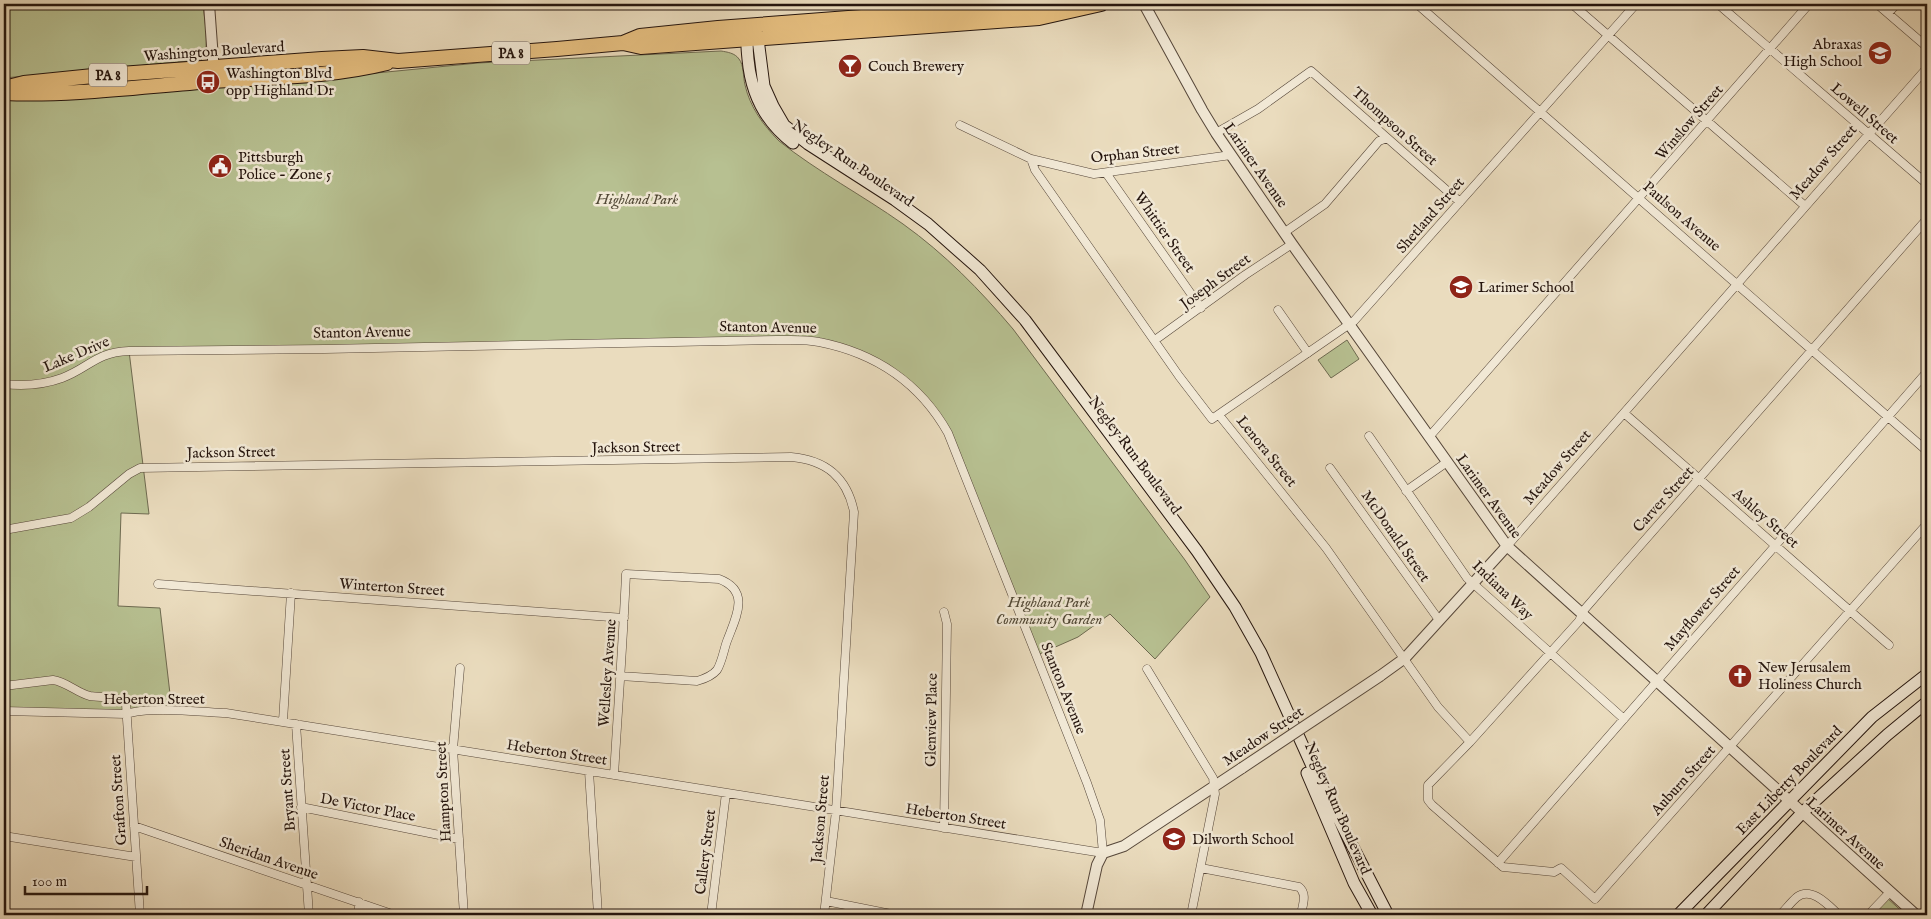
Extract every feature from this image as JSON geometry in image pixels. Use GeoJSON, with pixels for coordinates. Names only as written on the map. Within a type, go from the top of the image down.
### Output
{"type":"FeatureCollection","features":[{"type":"Feature","properties":{"kind":"highway","name":"Washington Boulevard"},"geometry":{"type":"LineString","coordinates":[[4,93],[25,94],[94,90],[363,57],[398,61],[623,43],[641,47],[1039,18],[1101,4]]}},
{"type":"Feature","properties":{"kind":"highway","name":"Washington Boulevard"},"geometry":{"type":"LineString","coordinates":[[623,43],[640,36],[751,25],[922,13],[1038,7],[1079,8]]}},
{"type":"Feature","properties":{"kind":"highway","name":"Washington Boulevard"},"geometry":{"type":"LineString","coordinates":[[4,88],[24,83],[93,76],[214,74]]}},
{"type":"Feature","properties":{"kind":"main road","name":"Negley Run Boulevard"},"geometry":{"type":"LineString","coordinates":[[751,25],[752,39],[749,67],[760,104],[773,125],[796,146],[891,206],[923,230],[975,275],[1019,325],[1191,556],[1228,611],[1258,664],[1351,875],[1372,915]]}},
{"type":"Feature","properties":{"kind":"main road","name":"Negley Run Boulevard"},"geometry":{"type":"LineString","coordinates":[[752,39],[764,86],[784,125],[808,144],[928,224],[980,270],[1025,320],[1197,552],[1227,595],[1257,646],[1317,777],[1388,915]]}},
{"type":"Feature","properties":{"kind":"main road","name":"East Liberty Boulevard"},"geometry":{"type":"LineString","coordinates":[[1678,915],[1872,717],[1927,674]]}},
{"type":"Feature","properties":{"kind":"main road"},"geometry":{"type":"LineString","coordinates":[[1706,915],[1802,813],[1887,735],[1927,702]]}},
{"type":"Feature","properties":{"kind":"street"},"geometry":{"type":"LineString","coordinates":[[209,4],[214,74]]}},
{"type":"Feature","properties":{"kind":"street","name":"Larimer Avenue"},"geometry":{"type":"LineString","coordinates":[[1144,4],[1216,133],[1292,244],[1507,546],[1655,682],[1916,915]]}},
{"type":"Feature","properties":{"kind":"street","name":"Paulson Avenue"},"geometry":{"type":"LineString","coordinates":[[1417,4],[1927,451]]}},
{"type":"Feature","properties":{"kind":"street"},"geometry":{"type":"LineString","coordinates":[[1572,4],[1805,206]]}},
{"type":"Feature","properties":{"kind":"street","name":"Shetland Street"},"geometry":{"type":"LineString","coordinates":[[1219,415],[1354,321],[1607,34],[1636,4]]}},
{"type":"Feature","properties":{"kind":"street","name":"Lowell Street"},"geometry":{"type":"LineString","coordinates":[[1718,4],[1927,184]]}},
{"type":"Feature","properties":{"kind":"street","name":"Winslow Street"},"geometry":{"type":"LineString","coordinates":[[1429,436],[1809,4]]}},
{"type":"Feature","properties":{"kind":"street"},"geometry":{"type":"LineString","coordinates":[[1877,4],[1927,47]]}},
{"type":"Feature","properties":{"kind":"street"},"geometry":{"type":"LineString","coordinates":[[1888,13],[1896,4]]}},
{"type":"Feature","properties":{"kind":"street","name":"Meadow Street"},"geometry":{"type":"LineString","coordinates":[[1103,853],[1124,846],[1405,658],[1507,546],[1927,68]]}},
{"type":"Feature","properties":{"kind":"street","name":"Thompson Street"},"geometry":{"type":"LineString","coordinates":[[1216,133],[1258,109],[1311,71],[1460,202]]}},
{"type":"Feature","properties":{"kind":"street","name":"Orphan Street"},"geometry":{"type":"LineString","coordinates":[[960,125],[1031,159],[1094,174],[1106,174],[1231,155]]}},
{"type":"Feature","properties":{"kind":"street"},"geometry":{"type":"LineString","coordinates":[[1285,232],[1325,204],[1379,141],[1386,138]]}},
{"type":"Feature","properties":{"kind":"street","name":"Lenora Street"},"geometry":{"type":"LineString","coordinates":[[1031,159],[1035,170],[1212,419],[1219,415],[1326,548],[1438,707],[1470,742]]}},
{"type":"Feature","properties":{"kind":"street","name":"Whittier Street"},"geometry":{"type":"LineString","coordinates":[[1106,174],[1201,308]]}},
{"type":"Feature","properties":{"kind":"street","name":"Carver Street"},"geometry":{"type":"LineString","coordinates":[[1428,800],[1428,785],[1470,742],[1580,621],[1584,610],[1927,219]]}},
{"type":"Feature","properties":{"kind":"street","name":"Joseph Street"},"geometry":{"type":"LineString","coordinates":[[1155,340],[1245,275],[1292,244]]}},
{"type":"Feature","properties":{"kind":"street"},"geometry":{"type":"LineString","coordinates":[[1278,310],[1308,353]]}},
{"type":"Feature","properties":{"kind":"street","name":"Stanton Avenue"},"geometry":{"type":"LineString","coordinates":[[129,350],[326,349],[777,340],[818,342],[858,352],[888,368],[914,390],[948,433],[1087,784],[1100,820],[1103,853],[1097,865],[1086,915]]}},
{"type":"Feature","properties":{"kind":"street","name":"Lake Drive"},"geometry":{"type":"LineString","coordinates":[[4,384],[32,385],[53,381],[73,373],[103,355],[129,350]]}},
{"type":"Feature","properties":{"kind":"street","name":"Mayflower Street"},"geometry":{"type":"LineString","coordinates":[[1498,863],[1927,372]]}},
{"type":"Feature","properties":{"kind":"street","name":"Ashley Street"},"geometry":{"type":"LineString","coordinates":[[1624,413],[1889,644]]}},
{"type":"Feature","properties":{"kind":"street","name":"Indiana Way"},"geometry":{"type":"LineString","coordinates":[[1369,436],[1406,492],[1473,584],[1624,719]]}},
{"type":"Feature","properties":{"kind":"street","name":"Jackson Street"},"geometry":{"type":"LineString","coordinates":[[4,530],[71,518],[90,507],[129,474],[140,468],[791,457],[808,459],[823,465],[846,486],[854,512],[836,811],[824,915]]}},
{"type":"Feature","properties":{"kind":"street"},"geometry":{"type":"LineString","coordinates":[[1406,492],[1447,462]]}},
{"type":"Feature","properties":{"kind":"street","name":"McDonald Street"},"geometry":{"type":"LineString","coordinates":[[1330,468],[1439,620]]}},
{"type":"Feature","properties":{"kind":"street","name":"Auburn Street"},"geometry":{"type":"LineString","coordinates":[[1428,800],[1503,867],[1554,872],[1561,868],[1595,899],[1927,524]]}},
{"type":"Feature","properties":{"kind":"street","name":"Wellesley Avenue"},"geometry":{"type":"LineString","coordinates":[[614,775],[626,574],[719,579],[727,582],[734,589],[739,599],[738,610],[717,670],[708,678],[697,681],[620,676]]}},
{"type":"Feature","properties":{"kind":"street","name":"Winterton Street"},"geometry":{"type":"LineString","coordinates":[[158,584],[624,618]]}},
{"type":"Feature","properties":{"kind":"street"},"geometry":{"type":"LineString","coordinates":[[283,721],[290,593]]}},
{"type":"Feature","properties":{"kind":"street","name":"Glenview Place"},"geometry":{"type":"LineString","coordinates":[[944,612],[946,624],[944,828]]}},
{"type":"Feature","properties":{"kind":"street","name":"Hampton Street"},"geometry":{"type":"LineString","coordinates":[[460,668],[453,749],[464,915]]}},
{"type":"Feature","properties":{"kind":"street"},"geometry":{"type":"LineString","coordinates":[[1146,669],[1213,778],[1215,794],[1191,915]]}},
{"type":"Feature","properties":{"kind":"street"},"geometry":{"type":"LineString","coordinates":[[4,686],[53,680],[61,681],[86,695],[123,700],[126,704],[126,714]]}},
{"type":"Feature","properties":{"kind":"street","name":"Heberton Street"},"geometry":{"type":"LineString","coordinates":[[4,711],[126,714],[134,711],[217,713],[283,721],[1103,853]]}},
{"type":"Feature","properties":{"kind":"street","name":"Grafton Street"},"geometry":{"type":"LineString","coordinates":[[126,714],[140,915]]}},
{"type":"Feature","properties":{"kind":"street","name":"Bryant Street"},"geometry":{"type":"LineString","coordinates":[[296,724],[309,915]]}},
{"type":"Feature","properties":{"kind":"street"},"geometry":{"type":"LineString","coordinates":[[589,771],[598,915]]}},
{"type":"Feature","properties":{"kind":"street","name":"Callery Street"},"geometry":{"type":"LineString","coordinates":[[711,915],[726,793]]}},
{"type":"Feature","properties":{"kind":"street","name":"De Victor Place"},"geometry":{"type":"LineString","coordinates":[[302,807],[459,839]]}},
{"type":"Feature","properties":{"kind":"street","name":"Sheridan Avenue"},"geometry":{"type":"LineString","coordinates":[[134,826],[395,915]]}},
{"type":"Feature","properties":{"kind":"street"},"geometry":{"type":"LineString","coordinates":[[4,836],[136,857]]}},
{"type":"Feature","properties":{"kind":"street"},"geometry":{"type":"LineString","coordinates":[[1201,868],[1299,887],[1304,894],[1301,915]]}},
{"type":"Feature","properties":{"kind":"street"},"geometry":{"type":"LineString","coordinates":[[1868,915],[1890,892]]}},
{"type":"Feature","properties":{"kind":"street"},"geometry":{"type":"LineString","coordinates":[[1780,915],[1798,896],[1803,894],[1817,896],[1839,915]]}},
{"type":"Feature","properties":{"kind":"street"},"geometry":{"type":"LineString","coordinates":[[826,901],[896,915]]}},
{"type":"Feature","properties":{"kind":"street"},"geometry":{"type":"LineString","coordinates":[[359,902],[359,915]]}},
{"type":"Feature","properties":{"kind":"green space"},"geometry":{"type":"Polygon","coordinates":[[[4,4],[203,4],[206,49],[201,60],[4,78],[4,4]]]}},
{"type":"Feature","properties":{"kind":"green space","name":"Highland Park"},"geometry":{"type":"Polygon","coordinates":[[[721,51],[733,54],[741,62],[747,93],[754,108],[768,129],[779,141],[809,163],[903,224],[948,260],[988,300],[1013,329],[1185,560],[1210,597],[1155,659],[1110,614],[1078,637],[1035,656],[941,422],[914,390],[858,352],[818,342],[129,351],[149,514],[121,513],[118,606],[160,608],[172,711],[4,711],[4,99],[346,76],[478,63],[721,51]]]}},
{"type":"Feature","properties":{"kind":"green space"},"geometry":{"type":"Polygon","coordinates":[[[1347,340],[1359,359],[1331,378],[1318,360],[1347,340]]]}},
{"type":"Feature","properties":{"kind":"green space"},"geometry":{"type":"Polygon","coordinates":[[[1886,897],[1906,915],[1870,915],[1886,897]]]}},
{"type":"Feature","properties":{"kind":"place","name":"Abraxas High School"},"geometry":{"type":"Point","coordinates":[1880,53]}},
{"type":"Feature","properties":{"kind":"place","name":"Couch Brewery"},"geometry":{"type":"Point","coordinates":[850,66]}},
{"type":"Feature","properties":{"kind":"place","name":"Washington Blvd opp Highland Dr"},"geometry":{"type":"Point","coordinates":[208,82]}},
{"type":"Feature","properties":{"kind":"place","name":"Pittsburgh Police - Zone 5"},"geometry":{"type":"Point","coordinates":[220,166]}},
{"type":"Feature","properties":{"kind":"place","name":"Larimer School"},"geometry":{"type":"Point","coordinates":[1461,287]}},
{"type":"Feature","properties":{"kind":"place","name":"New Jerusalem Holiness Church"},"geometry":{"type":"Point","coordinates":[1740,676]}},
{"type":"Feature","properties":{"kind":"place","name":"Dilworth School"},"geometry":{"type":"Point","coordinates":[1174,839]}},
{"type":"Feature","properties":{"kind":"park label","name":"Highland Park Community Garden"},"geometry":{"type":"Point","coordinates":[1049,610]}}]}
